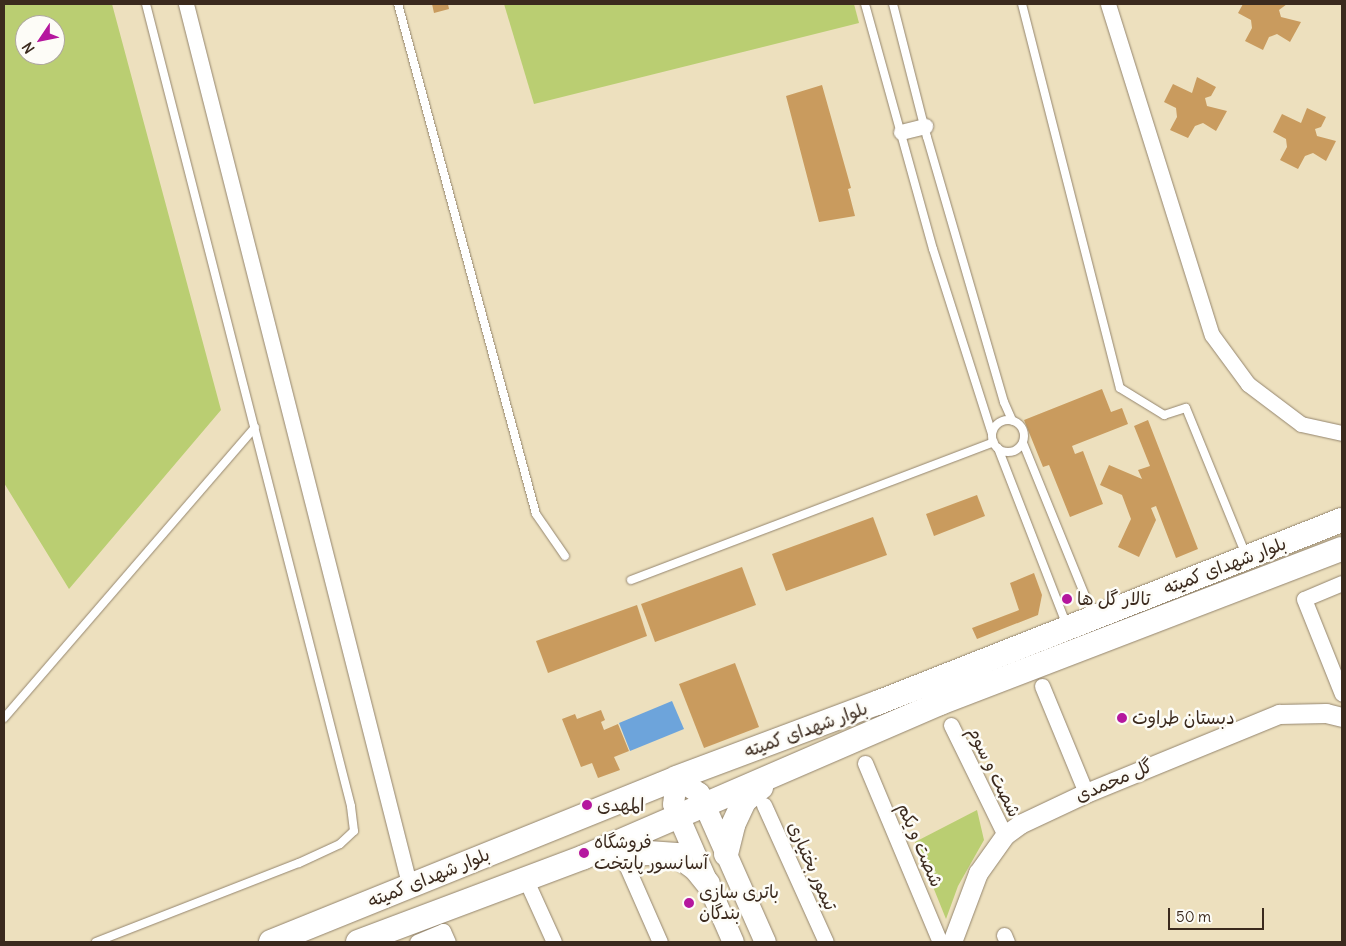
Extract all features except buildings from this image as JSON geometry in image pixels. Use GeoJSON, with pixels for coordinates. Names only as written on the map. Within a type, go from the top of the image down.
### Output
{"type":"FeatureCollection","features":[{"type":"Feature","properties":{"kind":"main road","name":"بلوار شهدای کمیته"},"geometry":{"type":"LineString","coordinates":[[270,942],[676,778],[1068,628],[1342,520]]}},
{"type":"Feature","properties":{"kind":"main road","name":"بلوار شهدای کمیته"},"geometry":{"type":"LineString","coordinates":[[358,942],[584,857],[682,824],[708,813],[770,778],[940,703],[1342,549]]}},
{"type":"Feature","properties":{"kind":"main road"},"geometry":{"type":"LineString","coordinates":[[733,942],[673,804],[676,778],[699,792],[764,942]]}},
{"type":"Feature","properties":{"kind":"main road"},"geometry":{"type":"LineString","coordinates":[[726,854],[733,825],[744,801],[770,778]]}},
{"type":"Feature","properties":{"kind":"main road"},"geometry":{"type":"LineString","coordinates":[[584,857],[648,853],[678,855],[696,869],[708,884]]}},
{"type":"Feature","properties":{"kind":"street"},"geometry":{"type":"LineString","coordinates":[[186,4],[410,886]]}},
{"type":"Feature","properties":{"kind":"street"},"geometry":{"type":"LineString","coordinates":[[1108,4],[1212,335],[1248,384],[1301,424],[1342,433]]}},
{"type":"Feature","properties":{"kind":"street"},"geometry":{"type":"LineString","coordinates":[[900,132],[925,126]]}},
{"type":"Feature","properties":{"kind":"street"},"geometry":{"type":"LineString","coordinates":[[1342,583],[1304,599],[1342,694]]}},
{"type":"Feature","properties":{"kind":"street"},"geometry":{"type":"LineString","coordinates":[[1042,686],[1086,793]]}},
{"type":"Feature","properties":{"kind":"street","name":"گل محمدی"},"geometry":{"type":"LineString","coordinates":[[952,942],[978,873],[1005,834],[1086,793],[1279,714],[1326,713],[1342,718]]}},
{"type":"Feature","properties":{"kind":"street","name":"شصت و سوم"},"geometry":{"type":"LineString","coordinates":[[951,725],[1005,834]]}},
{"type":"Feature","properties":{"kind":"street","name":"شصت و یکم"},"geometry":{"type":"LineString","coordinates":[[865,763],[940,942]]}},
{"type":"Feature","properties":{"kind":"street","name":"تیمور بختیاری"},"geometry":{"type":"LineString","coordinates":[[764,805],[826,942]]}},
{"type":"Feature","properties":{"kind":"street"},"geometry":{"type":"LineString","coordinates":[[627,867],[660,942]]}},
{"type":"Feature","properties":{"kind":"street"},"geometry":{"type":"LineString","coordinates":[[530,890],[554,942]]}},
{"type":"Feature","properties":{"kind":"street"},"geometry":{"type":"LineString","coordinates":[[417,942],[443,931],[448,942]]}},
{"type":"Feature","properties":{"kind":"lane"},"geometry":{"type":"LineString","coordinates":[[96,942],[299,862],[340,844],[354,831],[350,806],[255,427],[146,4]]}},
{"type":"Feature","properties":{"kind":"lane"},"geometry":{"type":"LineString","coordinates":[[398,4],[536,514],[566,556]]}},
{"type":"Feature","properties":{"kind":"lane"},"geometry":{"type":"LineString","coordinates":[[865,4],[933,249],[995,442],[1068,628]]}},
{"type":"Feature","properties":{"kind":"lane"},"geometry":{"type":"LineString","coordinates":[[893,4],[925,126],[1004,402],[1012,420],[1024,432],[1023,443],[1094,617]]}},
{"type":"Feature","properties":{"kind":"lane"},"geometry":{"type":"LineString","coordinates":[[1022,4],[1120,388],[1164,416],[1186,408],[1248,558]]}},
{"type":"Feature","properties":{"kind":"lane"},"geometry":{"type":"LineString","coordinates":[[995,442],[1001,421],[1012,420]]}},
{"type":"Feature","properties":{"kind":"lane"},"geometry":{"type":"LineString","coordinates":[[4,718],[255,427]]}},
{"type":"Feature","properties":{"kind":"lane"},"geometry":{"type":"LineString","coordinates":[[995,442],[1012,452],[1023,443]]}},
{"type":"Feature","properties":{"kind":"lane"},"geometry":{"type":"LineString","coordinates":[[631,580],[995,442]]}},
{"type":"Feature","properties":{"kind":"green space"},"geometry":{"type":"Polygon","coordinates":[[[4,4],[112,4],[221,410],[69,589],[4,483],[4,4]]]}},
{"type":"Feature","properties":{"kind":"green space"},"geometry":{"type":"Polygon","coordinates":[[[504,4],[854,4],[859,23],[534,104],[504,4]]]}},
{"type":"Feature","properties":{"kind":"green space"},"geometry":{"type":"Polygon","coordinates":[[[977,810],[984,840],[958,886],[946,919],[915,842],[977,810]]]}},
{"type":"Feature","properties":{"kind":"water"},"geometry":{"type":"Polygon","coordinates":[[[672,701],[684,729],[630,751],[619,723],[672,701]]]}},
{"type":"Feature","properties":{"kind":"place","name":"تالار گل ها"},"geometry":{"type":"Point","coordinates":[1067,599]}},
{"type":"Feature","properties":{"kind":"place","name":"دبستان طراوت"},"geometry":{"type":"Point","coordinates":[1122,718]}},
{"type":"Feature","properties":{"kind":"place","name":"المهدی"},"geometry":{"type":"Point","coordinates":[587,805]}},
{"type":"Feature","properties":{"kind":"place","name":"فروشگاه آسانسور پایتخت"},"geometry":{"type":"Point","coordinates":[584,853]}},
{"type":"Feature","properties":{"kind":"place","name":"باتری سازی بندگان"},"geometry":{"type":"Point","coordinates":[689,903]}}]}
